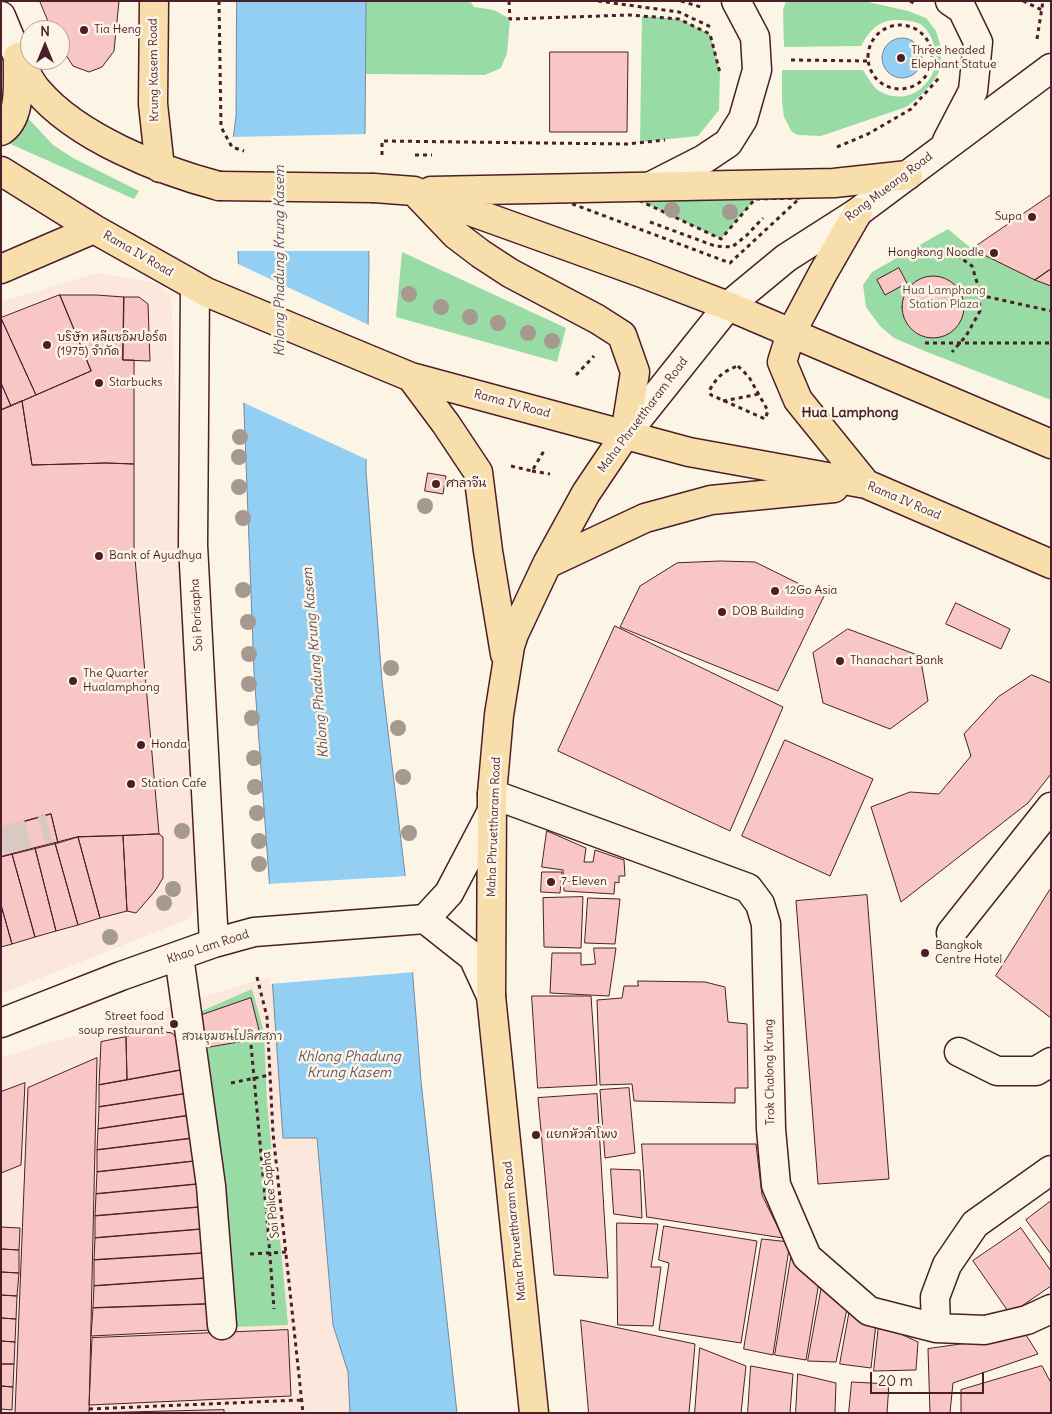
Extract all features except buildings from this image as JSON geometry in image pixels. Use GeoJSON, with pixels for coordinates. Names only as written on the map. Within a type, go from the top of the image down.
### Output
{"type":"FeatureCollection","features":[{"type":"Feature","properties":{"kind":"main road","name":"Krung Kasem Road"},"geometry":{"type":"LineString","coordinates":[[154,1],[153,104],[160,168]]}},
{"type":"Feature","properties":{"kind":"main road"},"geometry":{"type":"LineString","coordinates":[[18,57],[37,90],[66,117],[100,139],[185,178],[219,186],[374,188],[414,191],[834,183],[908,174]]}},
{"type":"Feature","properties":{"kind":"main road"},"geometry":{"type":"LineString","coordinates":[[1,131],[8,127],[17,105],[18,57]]}},
{"type":"Feature","properties":{"kind":"main road","name":"Rama IV Road"},"geometry":{"type":"LineString","coordinates":[[1,172],[94,229],[200,289],[399,372],[689,452],[866,484],[1051,564]]}},
{"type":"Feature","properties":{"kind":"main road"},"geometry":{"type":"LineString","coordinates":[[414,191],[728,306],[1051,444]]}},
{"type":"Feature","properties":{"kind":"main road"},"geometry":{"type":"LineString","coordinates":[[414,191],[456,235],[481,254],[510,273],[597,319],[622,335],[635,372],[625,435]]}},
{"type":"Feature","properties":{"kind":"main road"},"geometry":{"type":"LineString","coordinates":[[858,212],[791,333],[782,362],[798,400],[866,484]]}},
{"type":"Feature","properties":{"kind":"main road"},"geometry":{"type":"LineString","coordinates":[[1,269],[94,229]]}},
{"type":"Feature","properties":{"kind":"main road"},"geometry":{"type":"LineString","coordinates":[[399,372],[446,424],[478,472],[488,550],[507,663]]}},
{"type":"Feature","properties":{"kind":"main road","name":"Maha Phruettharam Road"},"geometry":{"type":"LineString","coordinates":[[534,1413],[491,996],[492,802],[499,715],[507,663],[514,634],[547,564],[586,493],[625,435]]}},
{"type":"Feature","properties":{"kind":"main road"},"geometry":{"type":"LineString","coordinates":[[547,564],[645,518],[711,500],[866,484]]}},
{"type":"Feature","properties":{"kind":"street"},"geometry":{"type":"LineString","coordinates":[[651,186],[704,159],[728,143],[742,119],[757,70],[756,37],[736,1]]}},
{"type":"Feature","properties":{"kind":"street"},"geometry":{"type":"LineString","coordinates":[[944,147],[973,91],[978,42],[962,9],[950,1]]}},
{"type":"Feature","properties":{"kind":"street"},"geometry":{"type":"LineString","coordinates":[[1,16],[18,57]]}},
{"type":"Feature","properties":{"kind":"street","name":"Rong Mueang Road"},"geometry":{"type":"LineString","coordinates":[[728,306],[786,258],[858,212],[1051,68]]}},
{"type":"Feature","properties":{"kind":"street","name":"Soi Porisapha"},"geometry":{"type":"LineString","coordinates":[[200,289],[193,545],[214,943]]}},
{"type":"Feature","properties":{"kind":"street","name":"Maha Phruettharam Road"},"geometry":{"type":"LineString","coordinates":[[625,435],[728,306]]}},
{"type":"Feature","properties":{"kind":"street"},"geometry":{"type":"LineString","coordinates":[[491,996],[474,957],[426,919],[450,892],[492,802]]}},
{"type":"Feature","properties":{"kind":"street","name":"Trok Chalong Krung"},"geometry":{"type":"LineString","coordinates":[[492,802],[748,888],[760,904],[766,924],[771,1129],[776,1185],[807,1257],[869,1311],[936,1328],[985,1330],[1027,1320],[1051,1309]]}},
{"type":"Feature","properties":{"kind":"street"},"geometry":{"type":"LineString","coordinates":[[951,934],[1051,807]]}},
{"type":"Feature","properties":{"kind":"street","name":"Khao Lam Road"},"geometry":{"type":"LineString","coordinates":[[1,1023],[121,976],[214,943],[254,932],[426,919]]}},
{"type":"Feature","properties":{"kind":"street"},"geometry":{"type":"LineString","coordinates":[[179,956],[211,1186],[222,1325]]}},
{"type":"Feature","properties":{"kind":"street"},"geometry":{"type":"LineString","coordinates":[[959,1052],[998,1071],[1036,1071],[1051,1062]]}},
{"type":"Feature","properties":{"kind":"street"},"geometry":{"type":"LineString","coordinates":[[936,1328],[935,1298],[947,1265],[975,1224],[1051,1170]]}},
{"type":"Feature","properties":{"kind":"path"},"geometry":{"type":"LineString","coordinates":[[219,1],[221,127],[227,137]]}},
{"type":"Feature","properties":{"kind":"path"},"geometry":{"type":"LineString","coordinates":[[509,1],[510,19],[630,14],[679,19],[710,34],[720,72],[720,81]]}},
{"type":"Feature","properties":{"kind":"path"},"geometry":{"type":"LineString","coordinates":[[598,1],[678,12],[712,28]]}},
{"type":"Feature","properties":{"kind":"path"},"geometry":{"type":"LineString","coordinates":[[681,1],[705,8]]}},
{"type":"Feature","properties":{"kind":"path"},"geometry":{"type":"LineString","coordinates":[[910,1],[920,7]]}},
{"type":"Feature","properties":{"kind":"path"},"geometry":{"type":"LineString","coordinates":[[1023,1],[1042,10]]}},
{"type":"Feature","properties":{"kind":"path"},"geometry":{"type":"LineString","coordinates":[[1037,39],[1043,1]]}},
{"type":"Feature","properties":{"kind":"path"},"geometry":{"type":"LineString","coordinates":[[898,25],[918,30],[930,47],[932,57],[930,68],[924,77],[916,84],[896,89],[886,86],[877,79],[871,71],[868,61],[868,50],[875,37],[887,27],[898,25]]}},
{"type":"Feature","properties":{"kind":"path"},"geometry":{"type":"LineString","coordinates":[[783,60],[868,61]]}},
{"type":"Feature","properties":{"kind":"path"},"geometry":{"type":"LineString","coordinates":[[836,148],[868,134],[911,109],[939,79],[942,72]]}},
{"type":"Feature","properties":{"kind":"path"},"geometry":{"type":"LineString","coordinates":[[382,162],[382,141],[627,144],[669,139]]}},
{"type":"Feature","properties":{"kind":"path"},"geometry":{"type":"LineString","coordinates":[[412,155],[441,155]]}},
{"type":"Feature","properties":{"kind":"path"},"geometry":{"type":"LineString","coordinates":[[773,206],[780,199]]}},
{"type":"Feature","properties":{"kind":"path"},"geometry":{"type":"LineString","coordinates":[[645,220],[715,246],[732,247],[746,236],[767,214]]}},
{"type":"Feature","properties":{"kind":"path"},"geometry":{"type":"LineString","coordinates":[[917,251],[958,256],[972,266],[979,289],[980,311],[972,328],[952,352]]}},
{"type":"Feature","properties":{"kind":"path"},"geometry":{"type":"LineString","coordinates":[[979,295],[1051,310]]}},
{"type":"Feature","properties":{"kind":"path"},"geometry":{"type":"LineString","coordinates":[[925,343],[1051,343]]}},
{"type":"Feature","properties":{"kind":"path"},"geometry":{"type":"LineString","coordinates":[[576,375],[600,349]]}},
{"type":"Feature","properties":{"kind":"path"},"geometry":{"type":"LineString","coordinates":[[738,366],[749,377],[758,394],[768,411],[765,419],[710,395],[709,390],[717,377],[726,370],[738,366]]}},
{"type":"Feature","properties":{"kind":"path"},"geometry":{"type":"LineString","coordinates":[[722,401],[758,394]]}},
{"type":"Feature","properties":{"kind":"path"},"geometry":{"type":"LineString","coordinates":[[532,470],[545,449]]}},
{"type":"Feature","properties":{"kind":"path"},"geometry":{"type":"LineString","coordinates":[[504,464],[550,474]]}},
{"type":"Feature","properties":{"kind":"path","name":"Soi Police Sapha"},"geometry":{"type":"LineString","coordinates":[[257,977],[267,1017],[273,1133],[303,1413]]}},
{"type":"Feature","properties":{"kind":"path"},"geometry":{"type":"LineString","coordinates":[[251,1045],[274,1310]]}},
{"type":"Feature","properties":{"kind":"path"},"geometry":{"type":"LineString","coordinates":[[198,1090],[270,1074]]}},
{"type":"Feature","properties":{"kind":"path"},"geometry":{"type":"LineString","coordinates":[[89,1409],[301,1400]]}},
{"type":"Feature","properties":{"kind":"shaded area"},"geometry":{"type":"Polygon","coordinates":[[[97,273],[157,283],[171,295],[200,877],[191,918],[1,994],[1,302],[97,273]]]}},
{"type":"Feature","properties":{"kind":"shaded area"},"geometry":{"type":"Polygon","coordinates":[[[272,976],[283,1138],[316,1138],[333,1325],[348,1372],[350,1413],[1,1413],[1,1058],[272,976]]]}},
{"type":"Feature","properties":{"kind":"green space"},"geometry":{"type":"Polygon","coordinates":[[[366,1],[470,1],[474,7],[494,10],[510,19],[507,53],[501,68],[485,75],[365,74],[366,1]]]}},
{"type":"Feature","properties":{"kind":"green space"},"geometry":{"type":"Polygon","coordinates":[[[786,1],[864,1],[908,11],[926,18],[936,31],[941,47],[938,74],[919,97],[906,107],[821,136],[798,135],[792,132],[784,117],[782,70],[863,70],[879,91],[888,95],[904,96],[912,94],[925,85],[934,70],[936,58],[934,44],[923,26],[904,20],[886,21],[876,27],[861,46],[784,47],[783,10],[786,1]]]}},
{"type":"Feature","properties":{"kind":"green space"},"geometry":{"type":"Polygon","coordinates":[[[642,16],[679,19],[710,34],[720,72],[719,110],[698,136],[640,142],[642,16]]]}},
{"type":"Feature","properties":{"kind":"green space"},"geometry":{"type":"Polygon","coordinates":[[[27,117],[53,145],[73,158],[139,191],[134,199],[6,142],[11,141],[17,136],[27,117]]]}},
{"type":"Feature","properties":{"kind":"green space"},"geometry":{"type":"Polygon","coordinates":[[[632,197],[755,199],[721,239],[632,197]]]}},
{"type":"Feature","properties":{"kind":"green space","name":"Hua Lamphong Station Plaza"},"geometry":{"type":"Polygon","coordinates":[[[948,229],[972,249],[1051,286],[1051,400],[894,338],[880,326],[866,307],[863,285],[872,272],[948,229]]]}},
{"type":"Feature","properties":{"kind":"green space"},"geometry":{"type":"Polygon","coordinates":[[[402,252],[566,328],[557,362],[396,317],[402,252]]]}},
{"type":"Feature","properties":{"kind":"green space","name":"สวนชุมชนโปลิศสภา"},"geometry":{"type":"Polygon","coordinates":[[[252,989],[264,1032],[267,1102],[288,1325],[234,1327],[195,1014],[252,989]]]}},
{"type":"Feature","properties":{"kind":"water","name":"Khlong Phadung Krung Kasem"},"geometry":{"type":"Polygon","coordinates":[[[237,1],[366,1],[365,134],[369,261],[366,471],[382,681],[405,874],[421,1081],[457,1413],[350,1413],[348,1372],[333,1325],[317,1138],[283,1138],[267,903],[270,891],[254,673],[237,226],[232,147],[236,116],[237,1]]]}},
{"type":"Feature","properties":{"kind":"water"},"geometry":{"type":"Polygon","coordinates":[[[906,38],[913,41],[919,47],[922,58],[921,66],[913,75],[906,78],[898,78],[891,75],[883,66],[882,54],[885,47],[894,39],[906,38]]]}},
{"type":"Feature","properties":{"kind":"pier"},"geometry":{"type":"Polygon","coordinates":[[[368,134],[372,251],[235,251],[231,137],[368,134]]]}},
{"type":"Feature","properties":{"kind":"pier"},"geometry":{"type":"Polygon","coordinates":[[[236,263],[371,326],[368,460],[240,401],[236,263]]]}},
{"type":"Feature","properties":{"kind":"pier"},"geometry":{"type":"Polygon","coordinates":[[[408,876],[415,972],[270,984],[265,903],[268,891],[267,884],[408,876]]]}},
{"type":"Feature","properties":{"kind":"tunnel"},"geometry":{"type":"LineString","coordinates":[[1,841],[49,828]]}},
{"type":"Feature","properties":{"kind":"place","name":"Tia Heng"},"geometry":{"type":"Point","coordinates":[84,30]}},
{"type":"Feature","properties":{"kind":"place","name":"Three headed Elephant Statue"},"geometry":{"type":"Point","coordinates":[901,58]}},
{"type":"Feature","properties":{"kind":"place","name":"Supa"},"geometry":{"type":"Point","coordinates":[1032,217]}},
{"type":"Feature","properties":{"kind":"place","name":"Hongkong Noodle"},"geometry":{"type":"Point","coordinates":[994,253]}},
{"type":"Feature","properties":{"kind":"place","name":"บริษัท หลีแซอิมปอร์ต (1975) จำกัด"},"geometry":{"type":"Point","coordinates":[47,345]}},
{"type":"Feature","properties":{"kind":"place","name":"Starbucks"},"geometry":{"type":"Point","coordinates":[99,383]}},
{"type":"Feature","properties":{"kind":"place","name":"ศาลาจีน"},"geometry":{"type":"Point","coordinates":[436,484]}},
{"type":"Feature","properties":{"kind":"place","name":"Bank of Ayudhya"},"geometry":{"type":"Point","coordinates":[99,556]}},
{"type":"Feature","properties":{"kind":"place","name":"12Go Asia"},"geometry":{"type":"Point","coordinates":[775,591]}},
{"type":"Feature","properties":{"kind":"place","name":"DOB Building"},"geometry":{"type":"Point","coordinates":[722,612]}},
{"type":"Feature","properties":{"kind":"place","name":"Thanachart Bank"},"geometry":{"type":"Point","coordinates":[840,661]}},
{"type":"Feature","properties":{"kind":"place","name":"The Quarter Hualamphong"},"geometry":{"type":"Point","coordinates":[73,681]}},
{"type":"Feature","properties":{"kind":"place","name":"Honda"},"geometry":{"type":"Point","coordinates":[141,745]}},
{"type":"Feature","properties":{"kind":"place","name":"Station Cafe"},"geometry":{"type":"Point","coordinates":[131,784]}},
{"type":"Feature","properties":{"kind":"place","name":"7-Eleven"},"geometry":{"type":"Point","coordinates":[551,882]}},
{"type":"Feature","properties":{"kind":"place","name":"Bangkok Centre Hotel"},"geometry":{"type":"Point","coordinates":[925,953]}},
{"type":"Feature","properties":{"kind":"place","name":"Street food soup restaurant"},"geometry":{"type":"Point","coordinates":[174,1024]}},
{"type":"Feature","properties":{"kind":"place","name":"แยกหัวลำโพง"},"geometry":{"type":"Point","coordinates":[536,1135]}},
{"type":"Feature","properties":{"kind":"district","name":"Hua Lamphong"},"geometry":{"type":"Point","coordinates":[850,413]}}]}
